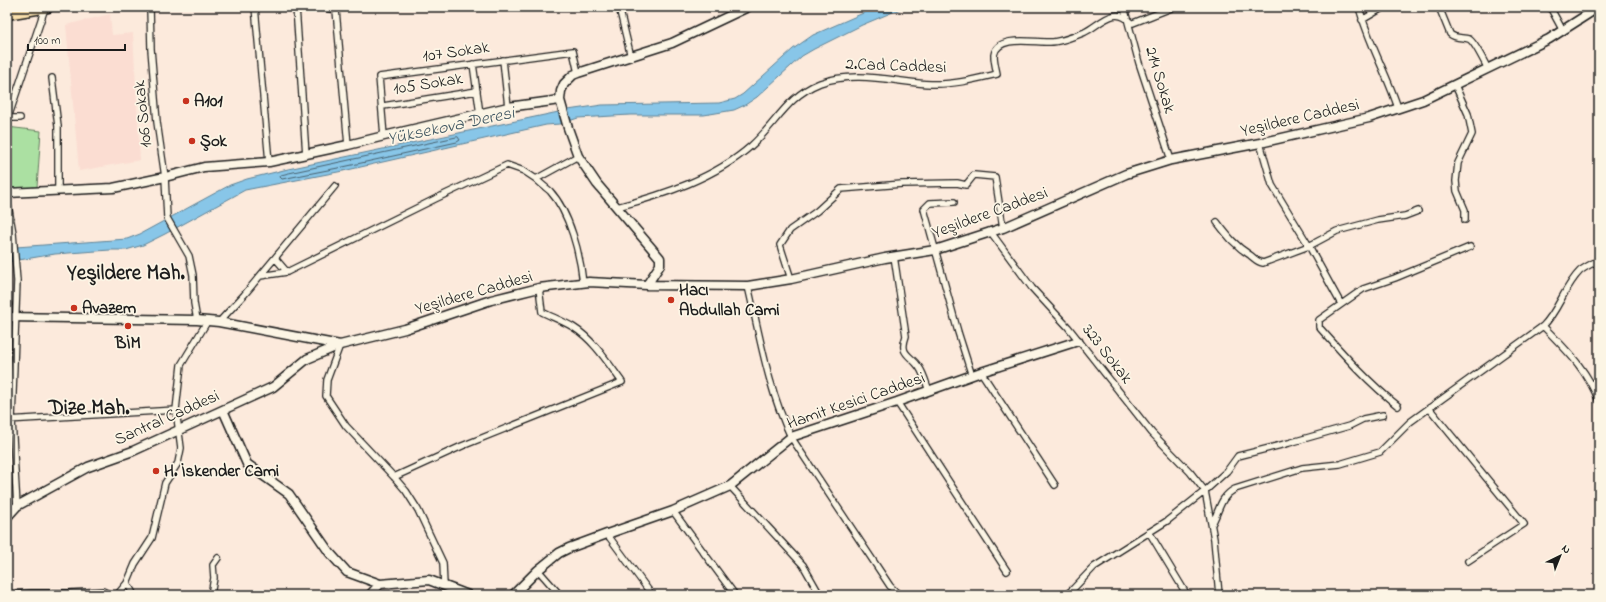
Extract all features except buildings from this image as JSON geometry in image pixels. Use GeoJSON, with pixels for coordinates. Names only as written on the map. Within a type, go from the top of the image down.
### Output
{"type":"FeatureCollection","features":[{"type":"Feature","properties":{"kind":"highway"},"geometry":{"type":"LineString","coordinates":[[7,14],[46,7]]}},
{"type":"Feature","properties":{"kind":"street"},"geometry":{"type":"LineString","coordinates":[[20,118],[7,118],[46,7]]}},
{"type":"Feature","properties":{"kind":"street","name":"106 Sokak"},"geometry":{"type":"LineString","coordinates":[[150,7],[151,48],[157,122],[165,177],[168,218],[189,256],[193,275],[194,303],[197,320]]}},
{"type":"Feature","properties":{"kind":"street"},"geometry":{"type":"LineString","coordinates":[[255,7],[269,162]]}},
{"type":"Feature","properties":{"kind":"street"},"geometry":{"type":"LineString","coordinates":[[296,7],[306,155]]}},
{"type":"Feature","properties":{"kind":"street"},"geometry":{"type":"LineString","coordinates":[[321,7],[336,10],[348,146]]}},
{"type":"Feature","properties":{"kind":"street"},"geometry":{"type":"LineString","coordinates":[[619,7],[631,57]]}},
{"type":"Feature","properties":{"kind":"street"},"geometry":{"type":"LineString","coordinates":[[647,285],[660,265],[660,258],[593,179],[578,156],[561,103],[561,91],[564,84],[573,75],[672,43],[748,7]]}},
{"type":"Feature","properties":{"kind":"street","name":"214 Sokak"},"geometry":{"type":"LineString","coordinates":[[1124,7],[1139,63],[1171,160]]}},
{"type":"Feature","properties":{"kind":"street","name":"2.Cad Caddesi"},"geometry":{"type":"LineString","coordinates":[[617,208],[651,198],[721,169],[752,146],[795,97],[818,84],[836,78],[851,76],[932,84],[950,84],[983,78],[997,74],[994,55],[1000,46],[1010,41],[1051,42],[1086,31],[1110,16],[1116,15],[1127,18],[1131,23],[1133,23],[1174,7]]}},
{"type":"Feature","properties":{"kind":"street"},"geometry":{"type":"LineString","coordinates":[[1359,7],[1362,20],[1391,86],[1398,108]]}},
{"type":"Feature","properties":{"kind":"street"},"geometry":{"type":"LineString","coordinates":[[1362,20],[1384,7]]}},
{"type":"Feature","properties":{"kind":"street"},"geometry":{"type":"LineString","coordinates":[[1438,7],[1450,34],[1454,37],[1472,41],[1488,69]]}},
{"type":"Feature","properties":{"kind":"street"},"geometry":{"type":"LineString","coordinates":[[1550,7],[1562,31]]}},
{"type":"Feature","properties":{"kind":"street","name":"Yeşildere Caddesi"},"geometry":{"type":"LineString","coordinates":[[340,345],[405,329],[491,300],[539,288],[583,283],[748,286],[791,279],[894,256],[935,250],[1003,228],[1126,174],[1171,160],[1260,143],[1369,118],[1423,100],[1549,39],[1599,7]]}},
{"type":"Feature","properties":{"kind":"street","name":"107 Sokak"},"geometry":{"type":"LineString","coordinates":[[384,136],[383,106],[379,77],[573,50],[578,73]]}},
{"type":"Feature","properties":{"kind":"street"},"geometry":{"type":"LineString","coordinates":[[503,60],[508,107]]}},
{"type":"Feature","properties":{"kind":"street"},"geometry":{"type":"LineString","coordinates":[[473,64],[480,114]]}},
{"type":"Feature","properties":{"kind":"street"},"geometry":{"type":"LineString","coordinates":[[52,78],[58,126],[58,190]]}},
{"type":"Feature","properties":{"kind":"street"},"geometry":{"type":"LineString","coordinates":[[1456,85],[1468,114],[1472,134],[1458,163],[1456,182],[1457,191],[1465,210],[1465,220]]}},
{"type":"Feature","properties":{"kind":"street","name":"105 Sokak"},"geometry":{"type":"LineString","coordinates":[[383,106],[477,91]]}},
{"type":"Feature","properties":{"kind":"street"},"geometry":{"type":"LineString","coordinates":[[7,193],[113,188],[204,167],[269,162],[306,155],[508,107],[561,103]]}},
{"type":"Feature","properties":{"kind":"street"},"geometry":{"type":"LineString","coordinates":[[1260,143],[1272,185],[1309,246],[1341,304]]}},
{"type":"Feature","properties":{"kind":"street"},"geometry":{"type":"LineString","coordinates":[[536,179],[578,156]]}},
{"type":"Feature","properties":{"kind":"street"},"geometry":{"type":"LineString","coordinates":[[260,276],[288,272],[435,198],[507,165],[524,171],[536,179],[550,192],[561,208],[569,225],[581,263],[583,283]]}},
{"type":"Feature","properties":{"kind":"street"},"geometry":{"type":"LineString","coordinates":[[791,279],[780,245],[790,230],[817,211],[841,189],[902,184],[957,183],[966,185],[974,175],[995,177],[1003,228]]}},
{"type":"Feature","properties":{"kind":"street"},"geometry":{"type":"LineString","coordinates":[[219,322],[260,276],[335,186]]}},
{"type":"Feature","properties":{"kind":"street"},"geometry":{"type":"LineString","coordinates":[[7,199],[13,233],[17,281],[11,318],[9,420],[17,506],[7,509]]}},
{"type":"Feature","properties":{"kind":"street"},"geometry":{"type":"LineString","coordinates":[[954,202],[930,203],[924,209],[972,376]]}},
{"type":"Feature","properties":{"kind":"street"},"geometry":{"type":"LineString","coordinates":[[1217,222],[1240,250],[1259,263],[1263,263],[1309,246],[1337,231],[1378,220],[1405,216],[1418,211]]}},
{"type":"Feature","properties":{"kind":"street","name":"323 Sokak"},"geometry":{"type":"LineString","coordinates":[[990,231],[1032,288],[1068,328],[1152,433],[1190,472],[1205,491]]}},
{"type":"Feature","properties":{"kind":"street"},"geometry":{"type":"LineString","coordinates":[[1398,406],[1378,390],[1319,327],[1319,320],[1363,289],[1396,278],[1470,247]]}},
{"type":"Feature","properties":{"kind":"street"},"geometry":{"type":"LineString","coordinates":[[894,256],[906,336],[903,342],[904,349],[906,355],[914,361],[920,369],[929,391]]}},
{"type":"Feature","properties":{"kind":"street"},"geometry":{"type":"LineString","coordinates":[[275,258],[288,272]]}},
{"type":"Feature","properties":{"kind":"street"},"geometry":{"type":"LineString","coordinates":[[1212,524],[1223,498],[1235,489],[1302,468],[1340,464],[1380,452],[1410,422],[1544,326],[1550,319],[1566,290],[1581,271],[1599,260]]}},
{"type":"Feature","properties":{"kind":"street"},"geometry":{"type":"LineString","coordinates":[[748,286],[767,374],[782,418],[791,437],[890,586],[899,595]]}},
{"type":"Feature","properties":{"kind":"street"},"geometry":{"type":"LineString","coordinates":[[394,477],[462,446],[622,382],[598,350],[581,333],[573,327],[542,312],[539,288]]}},
{"type":"Feature","properties":{"kind":"street"},"geometry":{"type":"LineString","coordinates":[[11,318],[197,320],[219,322],[340,345],[327,380],[326,396],[346,426],[394,477],[406,491],[418,510],[443,563],[444,586]]}},
{"type":"Feature","properties":{"kind":"street"},"geometry":{"type":"LineString","coordinates":[[117,595],[127,583],[135,564],[152,538],[165,483],[178,463],[181,448],[176,410],[181,366],[207,322]]}},
{"type":"Feature","properties":{"kind":"street"},"geometry":{"type":"LineString","coordinates":[[1544,326],[1584,370],[1599,400]]}},
{"type":"Feature","properties":{"kind":"street","name":"Hamit Kesici Caddesi"},"geometry":{"type":"LineString","coordinates":[[513,595],[538,570],[569,548],[673,511],[730,486],[791,437],[981,372],[1078,341]]}},
{"type":"Feature","properties":{"kind":"street","name":"Santral Caddesi"},"geometry":{"type":"LineString","coordinates":[[7,518],[17,506],[88,466],[133,451],[273,387],[308,359],[340,345]]}},
{"type":"Feature","properties":{"kind":"street"},"geometry":{"type":"LineString","coordinates":[[981,372],[1055,484]]}},
{"type":"Feature","properties":{"kind":"street"},"geometry":{"type":"LineString","coordinates":[[897,402],[1007,571]]}},
{"type":"Feature","properties":{"kind":"street"},"geometry":{"type":"LineString","coordinates":[[1429,408],[1524,524],[1468,561]]}},
{"type":"Feature","properties":{"kind":"street"},"geometry":{"type":"LineString","coordinates":[[9,420],[176,410]]}},
{"type":"Feature","properties":{"kind":"street"},"geometry":{"type":"LineString","coordinates":[[223,410],[247,464],[289,494],[329,552],[347,572],[380,584],[429,580],[468,595]]}},
{"type":"Feature","properties":{"kind":"street"},"geometry":{"type":"LineString","coordinates":[[1066,595],[1094,567],[1167,521],[1205,491],[1227,471],[1238,456],[1289,444],[1349,426],[1363,419],[1383,415]]}},
{"type":"Feature","properties":{"kind":"street"},"geometry":{"type":"LineString","coordinates":[[730,486],[803,565],[820,595]]}},
{"type":"Feature","properties":{"kind":"street"},"geometry":{"type":"LineString","coordinates":[[1205,491],[1212,524],[1219,595]]}},
{"type":"Feature","properties":{"kind":"street"},"geometry":{"type":"LineString","coordinates":[[673,511],[735,595]]}},
{"type":"Feature","properties":{"kind":"street"},"geometry":{"type":"LineString","coordinates":[[1149,532],[1187,595]]}},
{"type":"Feature","properties":{"kind":"street"},"geometry":{"type":"LineString","coordinates":[[607,534],[652,595]]}},
{"type":"Feature","properties":{"kind":"street"},"geometry":{"type":"LineString","coordinates":[[211,595],[214,578],[213,565],[218,558]]}},
{"type":"Feature","properties":{"kind":"street"},"geometry":{"type":"LineString","coordinates":[[538,570],[560,595]]}},
{"type":"Feature","properties":{"kind":"street"},"geometry":{"type":"LineString","coordinates":[[127,583],[134,595]]}},
{"type":"Feature","properties":{"kind":"street"},"geometry":{"type":"LineString","coordinates":[[370,595],[380,584]]}},
{"type":"Feature","properties":{"kind":"street"},"geometry":{"type":"LineString","coordinates":[[7,595],[103,591],[111,595]]}},
{"type":"Feature","properties":{"kind":"shaded area"},"geometry":{"type":"Polygon","coordinates":[[[110,14],[112,35],[133,33],[140,160],[79,171],[66,25],[110,14]]]}},
{"type":"Feature","properties":{"kind":"green space"},"geometry":{"type":"Polygon","coordinates":[[[7,127],[41,131],[37,187],[7,189],[7,127]]]}},
{"type":"Feature","properties":{"kind":"water"},"geometry":{"type":"Polygon","coordinates":[[[877,7],[905,7],[862,25],[802,56],[757,97],[734,110],[704,115],[630,115],[578,118],[560,124],[546,125],[343,171],[245,190],[165,234],[143,245],[126,250],[55,254],[7,262],[7,250],[16,247],[127,239],[140,234],[230,185],[247,179],[288,169],[568,110],[602,105],[719,103],[735,99],[743,94],[793,49],[813,35],[877,7]]]}},
{"type":"Feature","properties":{"kind":"place","name":"A101"},"geometry":{"type":"Point","coordinates":[186,101]}},
{"type":"Feature","properties":{"kind":"place","name":"Şok"},"geometry":{"type":"Point","coordinates":[192,141]}},
{"type":"Feature","properties":{"kind":"place","name":"Hacı Abdullah Cami"},"geometry":{"type":"Point","coordinates":[671,300]}},
{"type":"Feature","properties":{"kind":"place","name":"Avazem"},"geometry":{"type":"Point","coordinates":[74,308]}},
{"type":"Feature","properties":{"kind":"place","name":"BİM"},"geometry":{"type":"Point","coordinates":[128,326]}},
{"type":"Feature","properties":{"kind":"place","name":"H. İskender Cami"},"geometry":{"type":"Point","coordinates":[156,471]}},
{"type":"Feature","properties":{"kind":"district","name":"Yeşildere Mah."},"geometry":{"type":"Point","coordinates":[126,274]}},
{"type":"Feature","properties":{"kind":"district","name":"Dize Mah."},"geometry":{"type":"Point","coordinates":[89,409]}},
{"type":"Feature","properties":{"kind":"water label","name":"Yüksekova Deresi"},"geometry":{"type":"Point","coordinates":[451,127]}}]}
